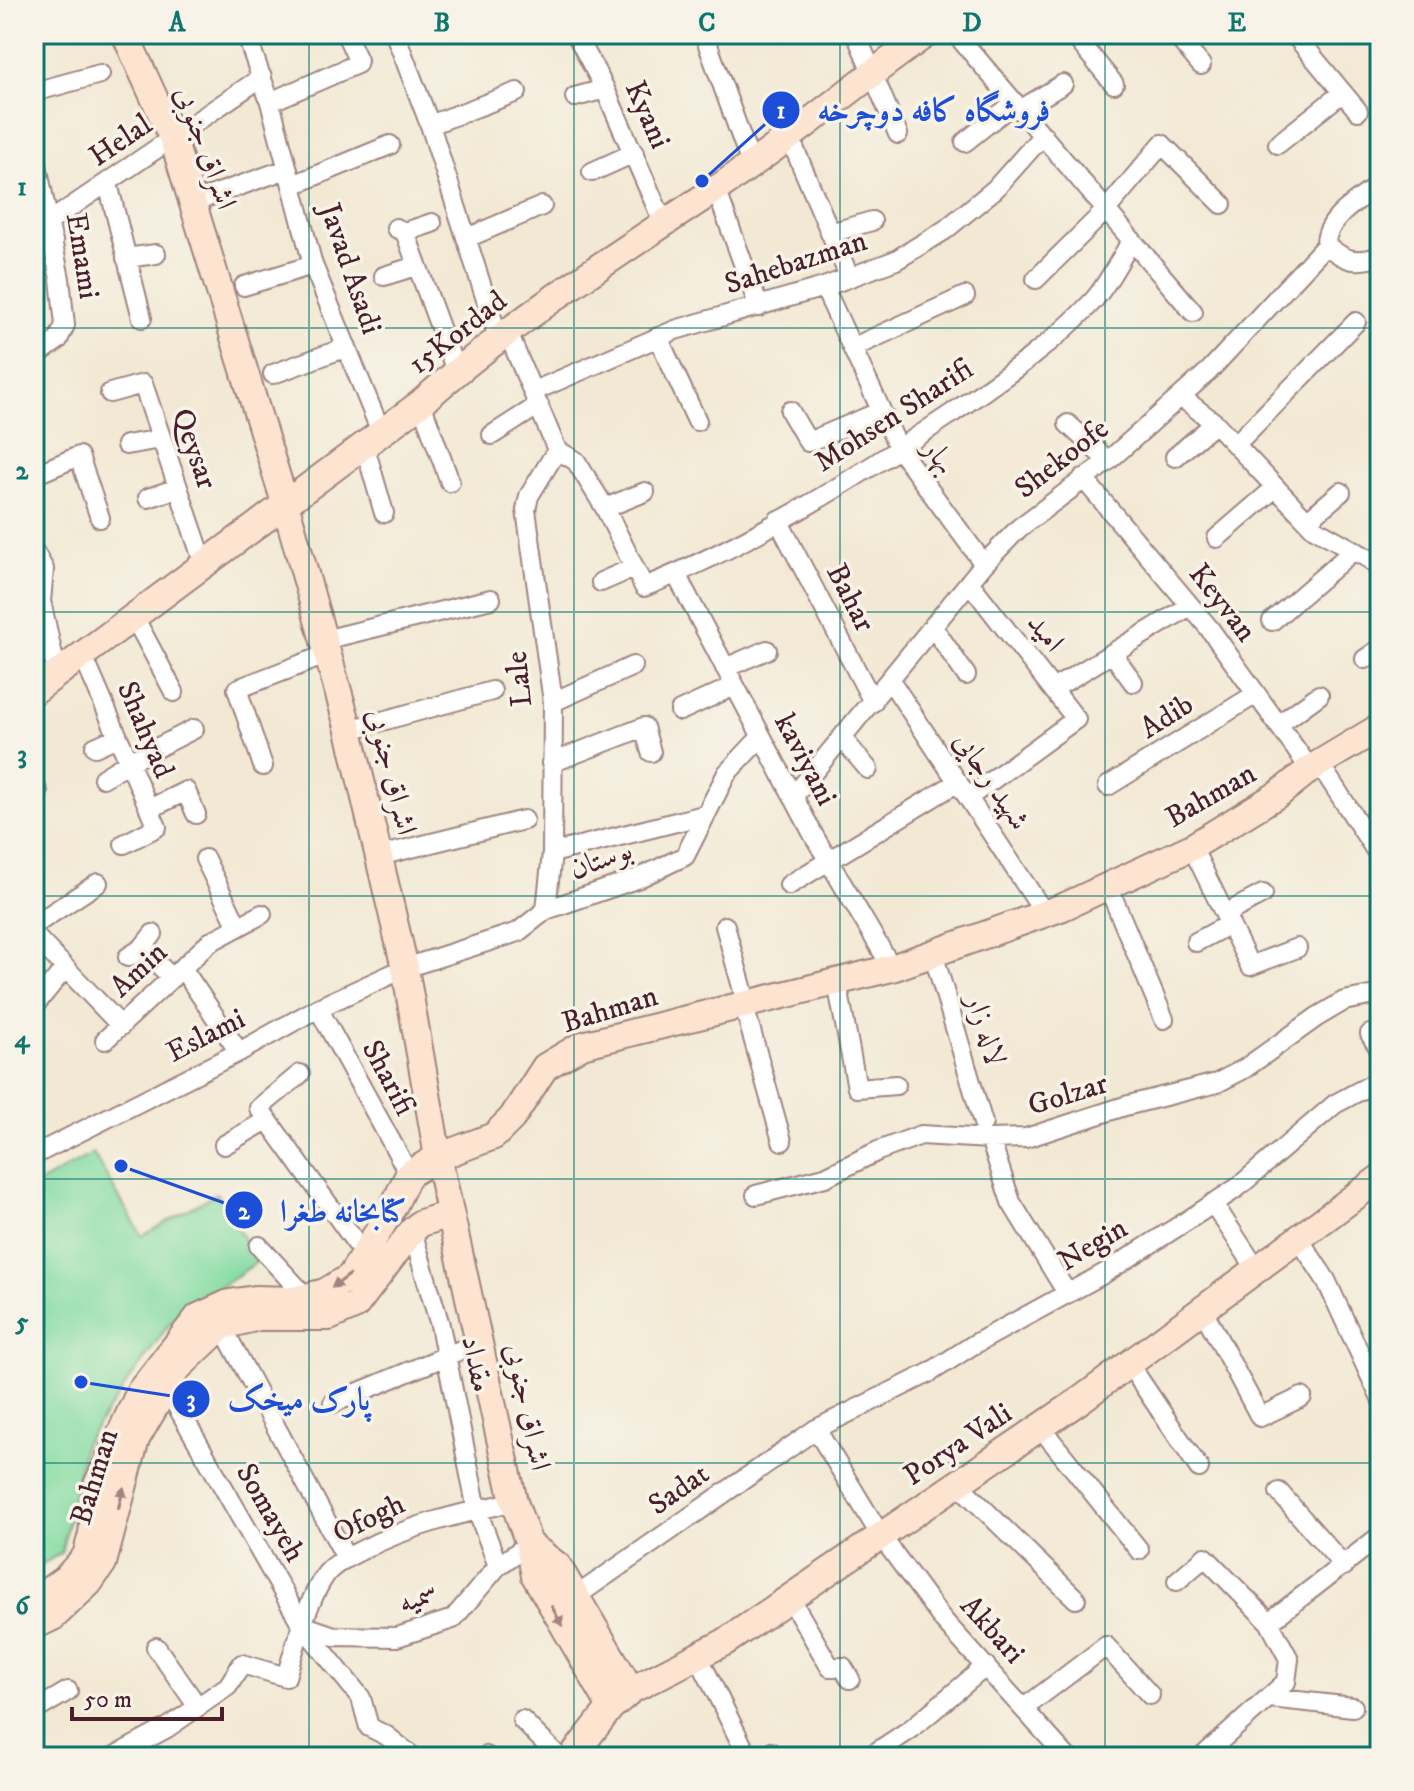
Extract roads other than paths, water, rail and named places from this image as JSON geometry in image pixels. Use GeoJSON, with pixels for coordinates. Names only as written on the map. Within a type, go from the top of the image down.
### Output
{"type":"FeatureCollection","features":[{"type":"Feature","properties":{"kind":"street","name":"اشراق جنوبی"},"geometry":{"type":"LineString","coordinates":[[125,34],[173,139],[285,503],[349,730],[405,968],[450,1214],[514,1502],[529,1544],[535,1576],[611,1707]]}},
{"type":"Feature","properties":{"kind":"street","name":"Javad Asadi"},"geometry":{"type":"LineString","coordinates":[[246,34],[270,102],[313,265],[347,347],[372,438],[384,513]]}},
{"type":"Feature","properties":{"kind":"street"},"geometry":{"type":"LineString","coordinates":[[270,102],[357,64],[346,34]]}},
{"type":"Feature","properties":{"kind":"street"},"geometry":{"type":"LineString","coordinates":[[395,34],[430,125],[503,337],[537,398],[557,450],[576,461],[605,508],[633,568],[601,582]]}},
{"type":"Feature","properties":{"kind":"street","name":"Kyani"},"geometry":{"type":"LineString","coordinates":[[576,34],[605,89],[663,222]]}},
{"type":"Feature","properties":{"kind":"street"},"geometry":{"type":"LineString","coordinates":[[704,34],[751,164]]}},
{"type":"Feature","properties":{"kind":"street"},"geometry":{"type":"LineString","coordinates":[[856,34],[898,134]]}},
{"type":"Feature","properties":{"kind":"street","name":"15Kordad"},"geometry":{"type":"LineString","coordinates":[[34,691],[421,403],[456,371],[663,222],[751,164],[926,34]]}},
{"type":"Feature","properties":{"kind":"street"},"geometry":{"type":"LineString","coordinates":[[956,34],[1193,312]]}},
{"type":"Feature","properties":{"kind":"street"},"geometry":{"type":"LineString","coordinates":[[1073,34],[1114,84]]}},
{"type":"Feature","properties":{"kind":"street"},"geometry":{"type":"LineString","coordinates":[[1175,34],[1201,65]]}},
{"type":"Feature","properties":{"kind":"street"},"geometry":{"type":"LineString","coordinates":[[1294,34],[1358,111]]}},
{"type":"Feature","properties":{"kind":"street"},"geometry":{"type":"LineString","coordinates":[[34,92],[100,74]]}},
{"type":"Feature","properties":{"kind":"street","name":"Helal"},"geometry":{"type":"LineString","coordinates":[[34,248],[108,184],[262,77]]}},
{"type":"Feature","properties":{"kind":"street"},"geometry":{"type":"LineString","coordinates":[[965,142],[1017,106],[1063,84]]}},
{"type":"Feature","properties":{"kind":"street"},"geometry":{"type":"LineString","coordinates":[[575,97],[605,89]]}},
{"type":"Feature","properties":{"kind":"street"},"geometry":{"type":"LineString","coordinates":[[430,125],[517,92]]}},
{"type":"Feature","properties":{"kind":"street"},"geometry":{"type":"LineString","coordinates":[[1278,144],[1342,93]]}},
{"type":"Feature","properties":{"kind":"street","name":"Sahebazman"},"geometry":{"type":"LineString","coordinates":[[492,435],[537,398],[658,337],[824,287],[896,260],[945,230],[995,189],[1043,135]]}},
{"type":"Feature","properties":{"kind":"street"},"geometry":{"type":"LineString","coordinates":[[789,136],[849,276]]}},
{"type":"Feature","properties":{"kind":"street"},"geometry":{"type":"LineString","coordinates":[[1036,279],[1106,210],[1162,144],[1222,204]]}},
{"type":"Feature","properties":{"kind":"street"},"geometry":{"type":"LineString","coordinates":[[193,202],[290,177],[390,145]]}},
{"type":"Feature","properties":{"kind":"street"},"geometry":{"type":"LineString","coordinates":[[592,172],[634,153]]}},
{"type":"Feature","properties":{"kind":"street","name":"Emami"},"geometry":{"type":"LineString","coordinates":[[34,357],[58,340],[65,325],[51,232],[35,159]]}},
{"type":"Feature","properties":{"kind":"street"},"geometry":{"type":"LineString","coordinates":[[108,184],[142,318]]}},
{"type":"Feature","properties":{"kind":"street","name":"Shekoofe"},"geometry":{"type":"LineString","coordinates":[[793,797],[890,680],[915,638],[933,627],[984,564],[1019,528],[1108,461],[1181,397],[1326,245],[1326,234],[1332,223],[1380,184]]}},
{"type":"Feature","properties":{"kind":"street"},"geometry":{"type":"LineString","coordinates":[[716,189],[759,307]]}},
{"type":"Feature","properties":{"kind":"street"},"geometry":{"type":"LineString","coordinates":[[467,238],[542,206]]}},
{"type":"Feature","properties":{"kind":"street"},"geometry":{"type":"LineString","coordinates":[[830,233],[872,221]]}},
{"type":"Feature","properties":{"kind":"street"},"geometry":{"type":"LineString","coordinates":[[432,223],[401,230],[456,371]]}},
{"type":"Feature","properties":{"kind":"street","name":"Mohsen Sharifi"},"geometry":{"type":"LineString","coordinates":[[633,568],[644,587],[676,574],[778,520],[899,449],[1022,365],[1094,300],[1132,240]]}},
{"type":"Feature","properties":{"kind":"street"},"geometry":{"type":"LineString","coordinates":[[1326,245],[1343,259],[1364,261],[1380,257]]}},
{"type":"Feature","properties":{"kind":"street"},"geometry":{"type":"LineString","coordinates":[[126,258],[156,254]]}},
{"type":"Feature","properties":{"kind":"street"},"geometry":{"type":"LineString","coordinates":[[244,286],[313,265]]}},
{"type":"Feature","properties":{"kind":"street"},"geometry":{"type":"LineString","coordinates":[[384,276],[416,266]]}},
{"type":"Feature","properties":{"kind":"street","name":"بهار"},"geometry":{"type":"LineString","coordinates":[[824,287],[899,449],[984,564]]}},
{"type":"Feature","properties":{"kind":"street"},"geometry":{"type":"LineString","coordinates":[[852,348],[965,296]]}},
{"type":"Feature","properties":{"kind":"street"},"geometry":{"type":"LineString","coordinates":[[1236,444],[1356,322]]}},
{"type":"Feature","properties":{"kind":"street"},"geometry":{"type":"LineString","coordinates":[[658,337],[697,421]]}},
{"type":"Feature","properties":{"kind":"street"},"geometry":{"type":"LineString","coordinates":[[273,374],[347,347]]}},
{"type":"Feature","properties":{"kind":"street","name":"Qeysar"},"geometry":{"type":"LineString","coordinates":[[110,393],[143,384],[204,564]]}},
{"type":"Feature","properties":{"kind":"street"},"geometry":{"type":"LineString","coordinates":[[1181,397],[1215,423],[1314,528],[1377,561]]}},
{"type":"Feature","properties":{"kind":"street"},"geometry":{"type":"LineString","coordinates":[[421,403],[450,482]]}},
{"type":"Feature","properties":{"kind":"street"},"geometry":{"type":"LineString","coordinates":[[790,411],[808,442],[881,411]]}},
{"type":"Feature","properties":{"kind":"street"},"geometry":{"type":"LineString","coordinates":[[1175,457],[1215,423]]}},
{"type":"Feature","properties":{"kind":"street"},"geometry":{"type":"LineString","coordinates":[[1068,424],[1108,461]]}},
{"type":"Feature","properties":{"kind":"street"},"geometry":{"type":"LineString","coordinates":[[126,445],[161,439]]}},
{"type":"Feature","properties":{"kind":"street","name":"Lale"},"geometry":{"type":"LineString","coordinates":[[546,910],[552,853],[553,702],[526,510],[529,496],[557,450]]}},
{"type":"Feature","properties":{"kind":"street"},"geometry":{"type":"LineString","coordinates":[[34,475],[79,456],[100,518]]}},
{"type":"Feature","properties":{"kind":"street","name":"Keyvan"},"geometry":{"type":"LineString","coordinates":[[1083,478],[1190,606],[1278,725],[1315,766],[1378,854]]}},
{"type":"Feature","properties":{"kind":"street"},"geometry":{"type":"LineString","coordinates":[[148,498],[178,488]]}},
{"type":"Feature","properties":{"kind":"street"},"geometry":{"type":"LineString","coordinates":[[1217,538],[1275,488]]}},
{"type":"Feature","properties":{"kind":"street"},"geometry":{"type":"LineString","coordinates":[[605,508],[645,492]]}},
{"type":"Feature","properties":{"kind":"street"},"geometry":{"type":"LineString","coordinates":[[1308,520],[1341,492]]}},
{"type":"Feature","properties":{"kind":"street","name":"Bahar"},"geometry":{"type":"LineString","coordinates":[[778,520],[873,702]]}},
{"type":"Feature","properties":{"kind":"street"},"geometry":{"type":"LineString","coordinates":[[1272,621],[1354,550]]}},
{"type":"Feature","properties":{"kind":"street"},"geometry":{"type":"LineString","coordinates":[[34,551],[44,569],[38,602],[57,674]]}},
{"type":"Feature","properties":{"kind":"street","name":"kaviyani"},"geometry":{"type":"LineString","coordinates":[[676,574],[829,863],[892,968]]}},
{"type":"Feature","properties":{"kind":"street","name":"امید"},"geometry":{"type":"LineString","coordinates":[[964,789],[1076,719],[969,582]]}},
{"type":"Feature","properties":{"kind":"street"},"geometry":{"type":"LineString","coordinates":[[263,766],[237,689],[326,647],[491,599]]}},
{"type":"Feature","properties":{"kind":"street"},"geometry":{"type":"LineString","coordinates":[[1053,689],[1190,606]]}},
{"type":"Feature","properties":{"kind":"street"},"geometry":{"type":"LineString","coordinates":[[134,617],[174,692]]}},
{"type":"Feature","properties":{"kind":"street"},"geometry":{"type":"LineString","coordinates":[[933,627],[966,675]]}},
{"type":"Feature","properties":{"kind":"street"},"geometry":{"type":"LineString","coordinates":[[725,668],[767,650]]}},
{"type":"Feature","properties":{"kind":"street"},"geometry":{"type":"LineString","coordinates":[[1112,653],[1133,682]]}},
{"type":"Feature","properties":{"kind":"street","name":"Shahyad"},"geometry":{"type":"LineString","coordinates":[[83,656],[157,827],[124,844]]}},
{"type":"Feature","properties":{"kind":"street"},"geometry":{"type":"LineString","coordinates":[[553,702],[633,666]]}},
{"type":"Feature","properties":{"kind":"street","name":"شهید رجایی"},"geometry":{"type":"LineString","coordinates":[[890,680],[1045,914]]}},
{"type":"Feature","properties":{"kind":"street"},"geometry":{"type":"LineString","coordinates":[[680,711],[734,686]]}},
{"type":"Feature","properties":{"kind":"street"},"geometry":{"type":"LineString","coordinates":[[349,730],[492,691]]}},
{"type":"Feature","properties":{"kind":"street","name":"Adib"},"geometry":{"type":"LineString","coordinates":[[1108,786],[1256,694]]}},
{"type":"Feature","properties":{"kind":"street"},"geometry":{"type":"LineString","coordinates":[[1278,725],[1319,695]]}},
{"type":"Feature","properties":{"kind":"street"},"geometry":{"type":"LineString","coordinates":[[551,763],[644,727],[651,752]]}},
{"type":"Feature","properties":{"kind":"street","name":"Bahman"},"geometry":{"type":"LineString","coordinates":[[34,1626],[53,1617],[89,1583],[103,1563],[136,1439],[177,1369],[229,1303],[255,1299],[294,1300],[325,1292],[350,1277],[388,1216],[409,1174],[438,1157],[494,1136],[512,1118],[545,1067],[582,1045],[892,968],[1045,914],[1192,847],[1380,727]]}},
{"type":"Feature","properties":{"kind":"street"},"geometry":{"type":"LineString","coordinates":[[103,778],[194,729]]}},
{"type":"Feature","properties":{"kind":"street"},"geometry":{"type":"LineString","coordinates":[[95,747],[117,737]]}},
{"type":"Feature","properties":{"kind":"street","name":"بوستان"},"geometry":{"type":"LineString","coordinates":[[405,968],[518,932],[546,910],[639,878],[685,856],[727,773],[761,737]]}},
{"type":"Feature","properties":{"kind":"street"},"geometry":{"type":"LineString","coordinates":[[842,738],[868,769]]}},
{"type":"Feature","properties":{"kind":"street"},"geometry":{"type":"LineString","coordinates":[[789,885],[964,789]]}},
{"type":"Feature","properties":{"kind":"street"},"geometry":{"type":"LineString","coordinates":[[149,809],[186,791],[196,814]]}},
{"type":"Feature","properties":{"kind":"street"},"geometry":{"type":"LineString","coordinates":[[552,853],[704,815]]}},
{"type":"Feature","properties":{"kind":"street"},"geometry":{"type":"LineString","coordinates":[[379,856],[524,820]]}},
{"type":"Feature","properties":{"kind":"street"},"geometry":{"type":"LineString","coordinates":[[1192,847],[1250,966],[1297,948]]}},
{"type":"Feature","properties":{"kind":"street"},"geometry":{"type":"LineString","coordinates":[[205,859],[238,927]]}},
{"type":"Feature","properties":{"kind":"street"},"geometry":{"type":"LineString","coordinates":[[34,925],[98,883]]}},
{"type":"Feature","properties":{"kind":"street"},"geometry":{"type":"LineString","coordinates":[[1108,886],[1164,1019]]}},
{"type":"Feature","properties":{"kind":"street"},"geometry":{"type":"LineString","coordinates":[[1196,942],[1263,894]]}},
{"type":"Feature","properties":{"kind":"street","name":"Amin"},"geometry":{"type":"LineString","coordinates":[[34,935],[121,1026],[210,942],[262,914]]}},
{"type":"Feature","properties":{"kind":"street"},"geometry":{"type":"LineString","coordinates":[[725,926],[782,1141]]}},
{"type":"Feature","properties":{"kind":"street"},"geometry":{"type":"LineString","coordinates":[[141,947],[177,973],[239,1052]]}},
{"type":"Feature","properties":{"kind":"street","name":"لاله زار"},"geometry":{"type":"LineString","coordinates":[[933,953],[1011,1202],[1067,1293]]}},
{"type":"Feature","properties":{"kind":"street"},"geometry":{"type":"LineString","coordinates":[[34,1006],[65,968]]}},
{"type":"Feature","properties":{"kind":"street","name":"Eslami"},"geometry":{"type":"LineString","coordinates":[[34,1155],[239,1052],[318,1008],[405,968]]}},
{"type":"Feature","properties":{"kind":"street"},"geometry":{"type":"LineString","coordinates":[[837,982],[857,1088],[896,1085]]}},
{"type":"Feature","properties":{"kind":"street","name":"Golzar"},"geometry":{"type":"LineString","coordinates":[[756,1195],[825,1177],[878,1151],[921,1135],[987,1131],[1026,1138],[1125,1106],[1217,1083],[1244,1069],[1344,1001],[1380,994]]}},
{"type":"Feature","properties":{"kind":"street","name":"Sharifi"},"geometry":{"type":"LineString","coordinates":[[318,1008],[409,1174]]}},
{"type":"Feature","properties":{"kind":"street"},"geometry":{"type":"LineString","coordinates":[[105,1040],[121,1026]]}},
{"type":"Feature","properties":{"kind":"street"},"geometry":{"type":"LineString","coordinates":[[1370,1034],[1380,1050]]}},
{"type":"Feature","properties":{"kind":"street"},"geometry":{"type":"LineString","coordinates":[[300,1074],[259,1108],[364,1254]]}},
{"type":"Feature","properties":{"kind":"street","name":"Negin"},"geometry":{"type":"LineString","coordinates":[[816,1429],[929,1373],[973,1345],[1105,1273],[1237,1188],[1335,1104],[1380,1080]]}},
{"type":"Feature","properties":{"kind":"street"},"geometry":{"type":"LineString","coordinates":[[224,1145],[267,1120]]}},
{"type":"Feature","properties":{"kind":"street","name":"Porya Vali"},"geometry":{"type":"LineString","coordinates":[[572,1757],[611,1707],[631,1690],[725,1642],[1041,1428],[1380,1178]]}},
{"type":"Feature","properties":{"kind":"street"},"geometry":{"type":"LineString","coordinates":[[1213,1203],[1257,1270]]}},
{"type":"Feature","properties":{"kind":"street","name":"Bahman"},"geometry":{"type":"LineString","coordinates":[[34,1601],[66,1578],[86,1556],[92,1534],[97,1485],[140,1391],[198,1317],[329,1317],[356,1305],[421,1223],[450,1214]]}},
{"type":"Feature","properties":{"kind":"street"},"geometry":{"type":"LineString","coordinates":[[388,1216],[412,1231]]}},
{"type":"Feature","properties":{"kind":"street","name":"مقداد"},"geometry":{"type":"LineString","coordinates":[[412,1231],[440,1325],[477,1510],[498,1566]]}},
{"type":"Feature","properties":{"kind":"street"},"geometry":{"type":"LineString","coordinates":[[1299,1239],[1326,1280],[1380,1397]]}},
{"type":"Feature","properties":{"kind":"street"},"geometry":{"type":"LineString","coordinates":[[259,1246],[305,1296]]}},
{"type":"Feature","properties":{"kind":"street"},"geometry":{"type":"LineString","coordinates":[[1203,1310],[1260,1417],[1302,1397]]}},
{"type":"Feature","properties":{"kind":"street"},"geometry":{"type":"LineString","coordinates":[[218,1318],[346,1558]]}},
{"type":"Feature","properties":{"kind":"street"},"geometry":{"type":"LineString","coordinates":[[333,1403],[480,1342]]}},
{"type":"Feature","properties":{"kind":"street"},"geometry":{"type":"LineString","coordinates":[[1364,1365],[1380,1354]]}},
{"type":"Feature","properties":{"kind":"street"},"geometry":{"type":"LineString","coordinates":[[1129,1364],[1199,1468]]}},
{"type":"Feature","properties":{"kind":"street","name":"Somayeh"},"geometry":{"type":"LineString","coordinates":[[166,1387],[302,1625],[361,1698],[369,1727],[387,1736],[413,1757]]}},
{"type":"Feature","properties":{"kind":"street"},"geometry":{"type":"LineString","coordinates":[[1041,1428],[1139,1550]]}},
{"type":"Feature","properties":{"kind":"street","name":"Akbari"},"geometry":{"type":"LineString","coordinates":[[816,1429],[881,1536],[943,1620],[1067,1757]]}},
{"type":"Feature","properties":{"kind":"street","name":"Sadat"},"geometry":{"type":"LineString","coordinates":[[575,1597],[816,1429]]}},
{"type":"Feature","properties":{"kind":"street"},"geometry":{"type":"LineString","coordinates":[[958,1484],[1076,1599]]}},
{"type":"Feature","properties":{"kind":"street"},"geometry":{"type":"LineString","coordinates":[[1279,1492],[1344,1566]]}},
{"type":"Feature","properties":{"kind":"street","name":"Ofogh"},"geometry":{"type":"LineString","coordinates":[[113,1757],[167,1728],[228,1686],[242,1664],[286,1677],[302,1625],[327,1573],[346,1558],[397,1532],[514,1502]]}},
{"type":"Feature","properties":{"kind":"street"},"geometry":{"type":"LineString","coordinates":[[529,1544],[558,1566],[631,1690]]}},
{"type":"Feature","properties":{"kind":"street","name":"سمیه"},"geometry":{"type":"LineString","coordinates":[[302,1625],[334,1636],[397,1637],[453,1619],[498,1566],[529,1544]]}},
{"type":"Feature","properties":{"kind":"street"},"geometry":{"type":"LineString","coordinates":[[1269,1622],[1344,1566],[1376,1547]]}},
{"type":"Feature","properties":{"kind":"street"},"geometry":{"type":"LineString","coordinates":[[1177,1581],[1205,1557],[1269,1622],[1289,1659],[1286,1682],[1202,1757]]}},
{"type":"Feature","properties":{"kind":"street"},"geometry":{"type":"LineString","coordinates":[[790,1598],[830,1667],[843,1667],[850,1679]]}},
{"type":"Feature","properties":{"kind":"street"},"geometry":{"type":"LineString","coordinates":[[1024,1708],[1106,1646],[1150,1695]]}},
{"type":"Feature","properties":{"kind":"street"},"geometry":{"type":"LineString","coordinates":[[156,1647],[198,1707]]}},
{"type":"Feature","properties":{"kind":"street"},"geometry":{"type":"LineString","coordinates":[[698,1656],[748,1757]]}},
{"type":"Feature","properties":{"kind":"street"},"geometry":{"type":"LineString","coordinates":[[869,1757],[911,1729],[986,1666]]}},
{"type":"Feature","properties":{"kind":"street"},"geometry":{"type":"LineString","coordinates":[[34,1711],[68,1691]]}},
{"type":"Feature","properties":{"kind":"street"},"geometry":{"type":"LineString","coordinates":[[1270,1698],[1353,1707]]}},
{"type":"Feature","properties":{"kind":"street"},"geometry":{"type":"LineString","coordinates":[[522,1720],[559,1757]]}},
{"type":"Feature","properties":{"kind":"place","name":"فروشگاه کافه دوچرخه"},"geometry":{"type":"Point","coordinates":[702,181]}},
{"type":"Feature","properties":{"kind":"place","name":"کتابخانه طغرا"},"geometry":{"type":"Point","coordinates":[121,1166]}},
{"type":"Feature","properties":{"kind":"place","name":"پارک میخک"},"geometry":{"type":"Point","coordinates":[81,1382]}}]}
